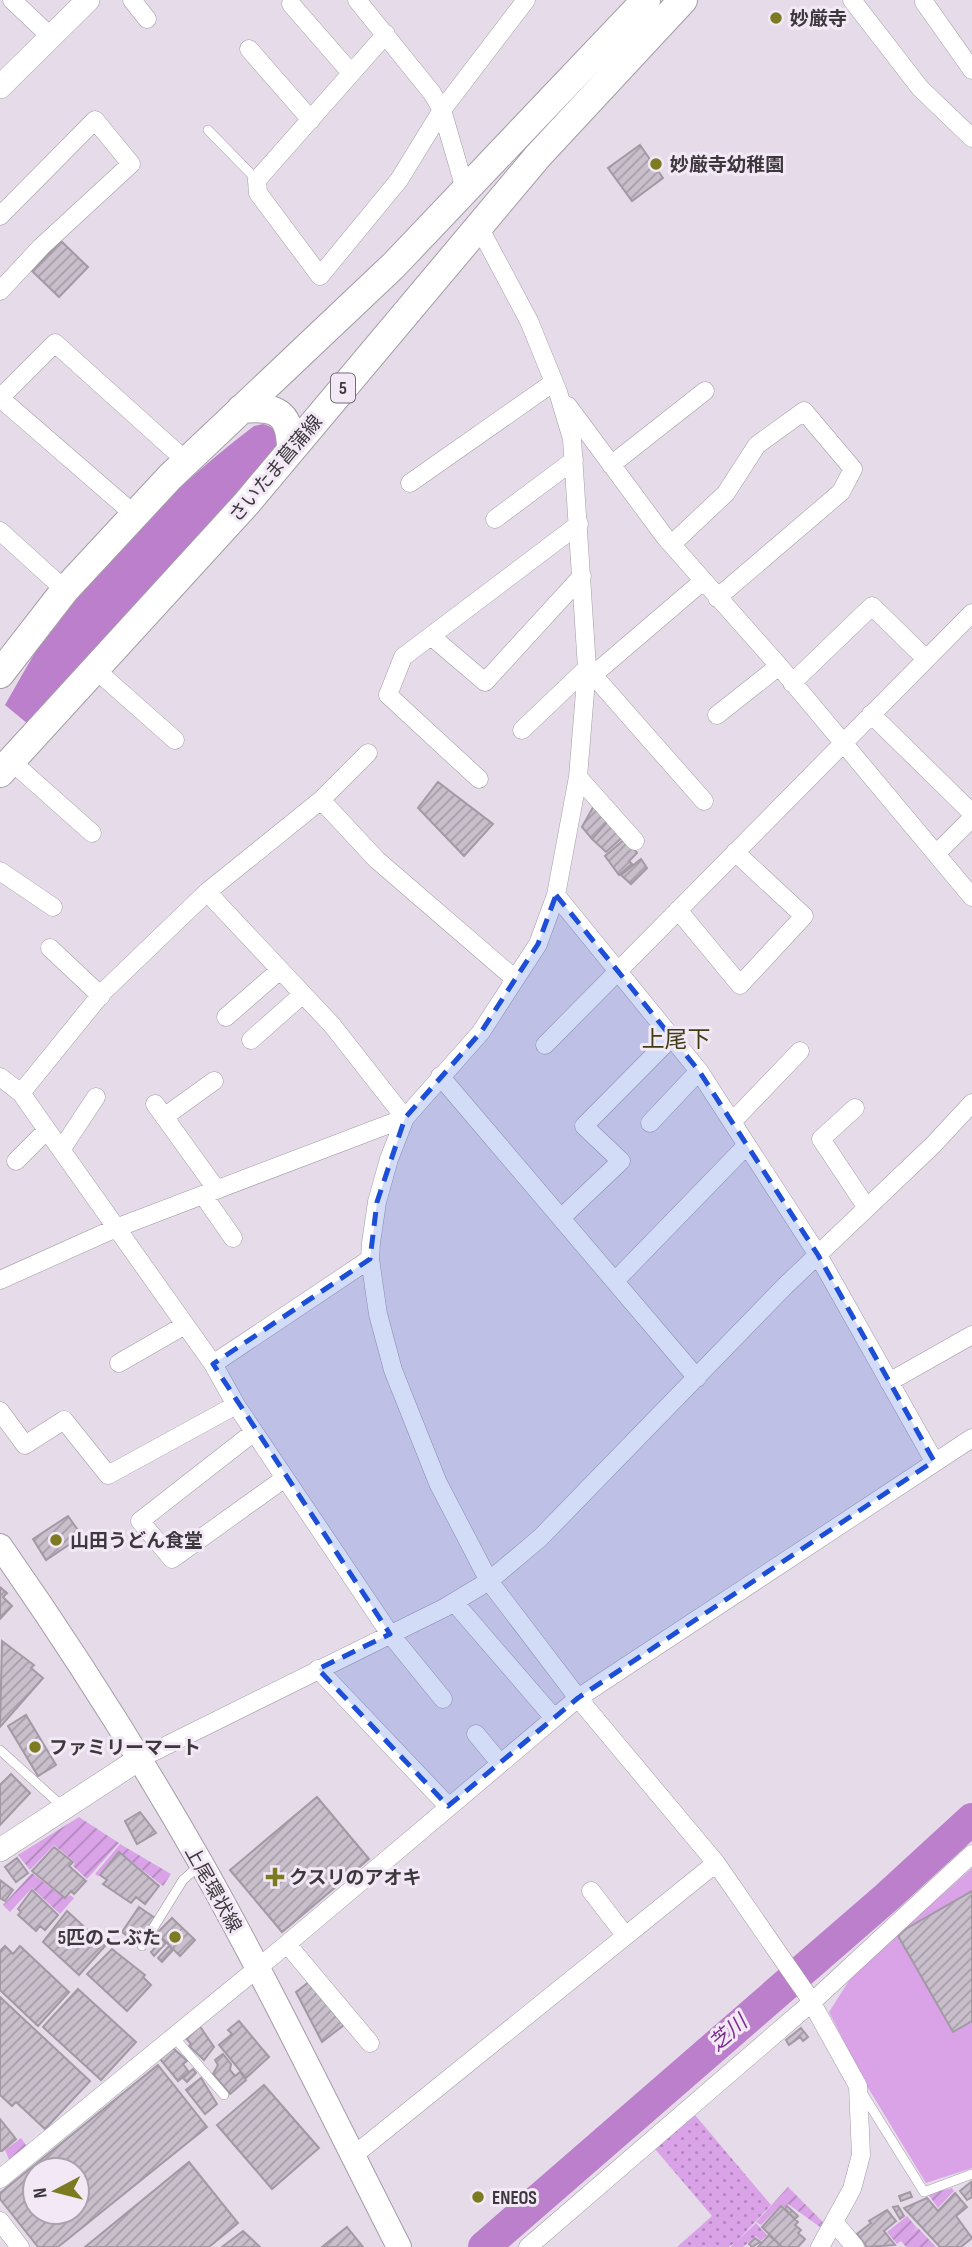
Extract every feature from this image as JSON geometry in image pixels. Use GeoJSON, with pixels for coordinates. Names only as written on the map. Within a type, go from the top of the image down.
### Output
{"type":"FeatureCollection","features":[{"type":"Feature","properties":{"kind":"main road"},"geometry":{"type":"LineString","coordinates":[[3,663],[65,590],[186,461],[393,266],[646,0]]}},
{"type":"Feature","properties":{"kind":"main road","name":"さいたま菖蒲線"},"geometry":{"type":"LineString","coordinates":[[10,756],[96,670],[246,504],[587,101],[683,0]]}},
{"type":"Feature","properties":{"kind":"main road"},"geometry":{"type":"LineString","coordinates":[[241,409],[268,406],[283,416],[291,430],[291,448]]}},
{"type":"Feature","properties":{"kind":"main road","name":"上尾環状線"},"geometry":{"type":"LineString","coordinates":[[0,1546],[139,1759],[201,1864],[257,1966],[399,2247]]}},
{"type":"Feature","properties":{"kind":"street"},"geometry":{"type":"LineString","coordinates":[[12,0],[51,37]]}},
{"type":"Feature","properties":{"kind":"street"},"geometry":{"type":"LineString","coordinates":[[0,87],[88,0]]}},
{"type":"Feature","properties":{"kind":"street"},"geometry":{"type":"LineString","coordinates":[[132,0],[147,19]]}},
{"type":"Feature","properties":{"kind":"street"},"geometry":{"type":"LineString","coordinates":[[357,0],[386,34],[442,110],[465,189]]}},
{"type":"Feature","properties":{"kind":"street"},"geometry":{"type":"LineString","coordinates":[[386,34],[257,180],[258,193],[320,276],[399,180],[442,110],[526,0]]}},
{"type":"Feature","properties":{"kind":"street"},"geometry":{"type":"LineString","coordinates":[[852,0],[920,88],[972,138]]}},
{"type":"Feature","properties":{"kind":"street"},"geometry":{"type":"LineString","coordinates":[[924,2],[972,70]]}},
{"type":"Feature","properties":{"kind":"street"},"geometry":{"type":"LineString","coordinates":[[291,4],[351,73]]}},
{"type":"Feature","properties":{"kind":"street"},"geometry":{"type":"LineString","coordinates":[[249,49],[311,120]]}},
{"type":"Feature","properties":{"kind":"street"},"geometry":{"type":"LineString","coordinates":[[0,216],[95,120],[131,164],[41,247],[0,291]]}},
{"type":"Feature","properties":{"kind":"street"},"geometry":{"type":"LineString","coordinates":[[479,227],[529,321],[556,387],[572,439],[590,671],[578,777],[556,895],[538,944],[481,1031],[405,1118],[377,1202],[370,1259],[378,1314],[393,1370],[438,1483],[489,1581],[578,1698],[716,1863],[809,2000],[858,2086],[862,2155],[852,2189],[820,2247]]}},
{"type":"Feature","properties":{"kind":"street"},"geometry":{"type":"LineString","coordinates":[[135,514],[0,398],[54,343],[186,461]]}},
{"type":"Feature","properties":{"kind":"street"},"geometry":{"type":"LineString","coordinates":[[556,387],[671,544],[779,666],[972,897]]}},
{"type":"Feature","properties":{"kind":"street"},"geometry":{"type":"LineString","coordinates":[[410,482],[556,387]]}},
{"type":"Feature","properties":{"kind":"street"},"geometry":{"type":"LineString","coordinates":[[611,465],[705,391]]}},
{"type":"Feature","properties":{"kind":"street"},"geometry":{"type":"LineString","coordinates":[[671,544],[726,493],[757,445],[804,411],[853,469],[841,492],[717,598]]}},
{"type":"Feature","properties":{"kind":"street"},"geometry":{"type":"LineString","coordinates":[[495,519],[574,460]]}},
{"type":"Feature","properties":{"kind":"street"},"geometry":{"type":"LineString","coordinates":[[479,779],[388,695],[403,657],[579,524]]}},
{"type":"Feature","properties":{"kind":"street"},"geometry":{"type":"LineString","coordinates":[[0,531],[65,590]]}},
{"type":"Feature","properties":{"kind":"street"},"geometry":{"type":"LineString","coordinates":[[431,636],[485,682],[582,576]]}},
{"type":"Feature","properties":{"kind":"street"},"geometry":{"type":"LineString","coordinates":[[522,730],[590,671],[703,581]]}},
{"type":"Feature","properties":{"kind":"street"},"geometry":{"type":"LineString","coordinates":[[792,683],[872,606],[926,659]]}},
{"type":"Feature","properties":{"kind":"street"},"geometry":{"type":"LineString","coordinates":[[545,1045],[972,612]]}},
{"type":"Feature","properties":{"kind":"street"},"geometry":{"type":"LineString","coordinates":[[717,715],[779,666]]}},
{"type":"Feature","properties":{"kind":"street"},"geometry":{"type":"LineString","coordinates":[[96,670],[175,740]]}},
{"type":"Feature","properties":{"kind":"street"},"geometry":{"type":"LineString","coordinates":[[590,671],[704,801]]}},
{"type":"Feature","properties":{"kind":"street"},"geometry":{"type":"LineString","coordinates":[[871,713],[972,813]]}},
{"type":"Feature","properties":{"kind":"street"},"geometry":{"type":"LineString","coordinates":[[20,1093],[101,996],[207,892],[321,800],[368,753]]}},
{"type":"Feature","properties":{"kind":"street"},"geometry":{"type":"LineString","coordinates":[[10,756],[92,833]]}},
{"type":"Feature","properties":{"kind":"street"},"geometry":{"type":"LineString","coordinates":[[578,777],[635,841]]}},
{"type":"Feature","properties":{"kind":"street"},"geometry":{"type":"LineString","coordinates":[[321,800],[377,860],[515,979]]}},
{"type":"Feature","properties":{"kind":"street"},"geometry":{"type":"LineString","coordinates":[[936,854],[972,818]]}},
{"type":"Feature","properties":{"kind":"street"},"geometry":{"type":"LineString","coordinates":[[678,910],[740,985],[804,916],[735,852]]}},
{"type":"Feature","properties":{"kind":"street"},"geometry":{"type":"LineString","coordinates":[[0,871],[53,907]]}},
{"type":"Feature","properties":{"kind":"street"},"geometry":{"type":"LineString","coordinates":[[207,892],[332,1026],[405,1118]]}},
{"type":"Feature","properties":{"kind":"street"},"geometry":{"type":"LineString","coordinates":[[556,895],[699,1071],[818,1255],[934,1461]]}},
{"type":"Feature","properties":{"kind":"street"},"geometry":{"type":"LineString","coordinates":[[50,948],[101,996]]}},
{"type":"Feature","properties":{"kind":"street"},"geometry":{"type":"LineString","coordinates":[[226,1017],[280,970]]}},
{"type":"Feature","properties":{"kind":"street"},"geometry":{"type":"LineString","coordinates":[[251,1040],[303,994]]}},
{"type":"Feature","properties":{"kind":"street"},"geometry":{"type":"LineString","coordinates":[[561,1218],[621,1161],[584,1126],[671,1037]]}},
{"type":"Feature","properties":{"kind":"street"},"geometry":{"type":"LineString","coordinates":[[732,1122],[800,1051]]}},
{"type":"Feature","properties":{"kind":"street"},"geometry":{"type":"LineString","coordinates":[[650,1122],[699,1071]]}},
{"type":"Feature","properties":{"kind":"street"},"geometry":{"type":"LineString","coordinates":[[440,1076],[696,1378]]}},
{"type":"Feature","properties":{"kind":"street"},"geometry":{"type":"LineString","coordinates":[[0,1077],[20,1093],[47,1130],[212,1364],[236,1405],[390,1634],[443,1699]]}},
{"type":"Feature","properties":{"kind":"street"},"geometry":{"type":"LineString","coordinates":[[214,1081],[160,1111],[210,1192],[233,1238]]}},
{"type":"Feature","properties":{"kind":"street"},"geometry":{"type":"LineString","coordinates":[[61,1150],[96,1097]]}},
{"type":"Feature","properties":{"kind":"street"},"geometry":{"type":"LineString","coordinates":[[0,1850],[139,1759],[454,1602],[489,1581],[540,1538],[818,1255],[933,1145],[972,1102]]}},
{"type":"Feature","properties":{"kind":"street"},"geometry":{"type":"LineString","coordinates":[[855,1108],[821,1139],[867,1208]]}},
{"type":"Feature","properties":{"kind":"street"},"geometry":{"type":"LineString","coordinates":[[0,1280],[116,1228],[405,1118]]}},
{"type":"Feature","properties":{"kind":"street"},"geometry":{"type":"LineString","coordinates":[[16,1161],[47,1130]]}},
{"type":"Feature","properties":{"kind":"street"},"geometry":{"type":"LineString","coordinates":[[615,1282],[747,1145]]}},
{"type":"Feature","properties":{"kind":"street"},"geometry":{"type":"LineString","coordinates":[[212,1364],[370,1259]]}},
{"type":"Feature","properties":{"kind":"street"},"geometry":{"type":"LineString","coordinates":[[119,1363],[185,1325]]}},
{"type":"Feature","properties":{"kind":"street"},"geometry":{"type":"LineString","coordinates":[[889,1382],[972,1335]]}},
{"type":"Feature","properties":{"kind":"street"},"geometry":{"type":"LineString","coordinates":[[0,1411],[25,1445],[65,1420],[107,1475],[236,1405]]}},
{"type":"Feature","properties":{"kind":"street"},"geometry":{"type":"LineString","coordinates":[[254,1432],[140,1521],[172,1559],[285,1478]]}},
{"type":"Feature","properties":{"kind":"street"},"geometry":{"type":"LineString","coordinates":[[0,2179],[287,1944],[578,1698],[972,1438]]}},
{"type":"Feature","properties":{"kind":"street"},"geometry":{"type":"LineString","coordinates":[[454,1602],[554,1718]]}},
{"type":"Feature","properties":{"kind":"street"},"geometry":{"type":"LineString","coordinates":[[318,1669],[447,1806]]}},
{"type":"Feature","properties":{"kind":"street"},"geometry":{"type":"LineString","coordinates":[[476,1734],[500,1763]]}},
{"type":"Feature","properties":{"kind":"street"},"geometry":{"type":"LineString","coordinates":[[528,2247],[972,1854]]}},
{"type":"Feature","properties":{"kind":"street"},"geometry":{"type":"LineString","coordinates":[[353,2156],[716,1863]]}},
{"type":"Feature","properties":{"kind":"street"},"geometry":{"type":"LineString","coordinates":[[591,1891],[625,1935]]}},
{"type":"Feature","properties":{"kind":"street"},"geometry":{"type":"LineString","coordinates":[[287,1944],[370,2043]]}},
{"type":"Feature","properties":{"kind":"street"},"geometry":{"type":"LineString","coordinates":[[0,2221],[20,2247]]}},
{"type":"Feature","properties":{"kind":"street"},"geometry":{"type":"LineString","coordinates":[[834,2222],[855,2247]]}},
{"type":"Feature","properties":{"kind":"lane"},"geometry":{"type":"LineString","coordinates":[[208,130],[257,180]]}},
{"type":"Feature","properties":{"kind":"lane"},"geometry":{"type":"LineString","coordinates":[[0,1750],[64,1807]]}},
{"type":"Feature","properties":{"kind":"lane"},"geometry":{"type":"LineString","coordinates":[[142,1946],[183,1880],[201,1864]]}},
{"type":"Feature","properties":{"kind":"lane"},"geometry":{"type":"LineString","coordinates":[[173,2036],[225,2095]]}},
{"type":"Feature","properties":{"kind":"lane"},"geometry":{"type":"LineString","coordinates":[[858,2086],[924,2193],[972,2174]]}},
{"type":"Feature","properties":{"kind":"highlighted area"},"geometry":{"type":"Polygon","coordinates":[[[556,895],[699,1071],[818,1255],[934,1461],[578,1698],[448,1806],[318,1669],[390,1634],[213,1364],[370,1259],[377,1202],[405,1118],[481,1032],[538,944],[556,895]]]}},
{"type":"Feature","properties":{"kind":"shaded area"},"geometry":{"type":"Polygon","coordinates":[[[263,424],[276,433],[278,450],[28,724],[5,705],[49,631],[118,548],[171,496],[226,448],[254,426],[263,424]]]}},
{"type":"Feature","properties":{"kind":"shaded area"},"geometry":{"type":"Polygon","coordinates":[[[79,1817],[119,1843],[87,1879],[73,1866],[75,1862],[54,1845],[30,1870],[18,1855],[79,1817]]]}},
{"type":"Feature","properties":{"kind":"shaded area"},"geometry":{"type":"Polygon","coordinates":[[[120,1844],[171,1874],[163,1886],[119,1852],[98,1876],[95,1874],[120,1844]]]}},
{"type":"Feature","properties":{"kind":"shaded area"},"geometry":{"type":"Polygon","coordinates":[[[972,1868],[972,2168],[926,2183],[867,2086],[829,2012],[854,1973],[972,1868]]]}},
{"type":"Feature","properties":{"kind":"shaded area"},"geometry":{"type":"Polygon","coordinates":[[[32,1873],[65,1899],[70,1895],[74,1898],[60,1914],[32,1888],[10,1912],[3,1905],[32,1873]]]}},
{"type":"Feature","properties":{"kind":"shaded area"},"geometry":{"type":"Polygon","coordinates":[[[695,2115],[771,2205],[736,2242],[756,2223],[767,2235],[761,2241],[756,2236],[743,2247],[731,2247],[734,2243],[729,2247],[677,2247],[712,2216],[655,2149],[695,2115]]]}},
{"type":"Feature","properties":{"kind":"shaded area"},"geometry":{"type":"Polygon","coordinates":[[[21,2138],[28,2148],[10,2162],[5,2150],[21,2138]]]}},
{"type":"Feature","properties":{"kind":"shaded area"},"geometry":{"type":"Polygon","coordinates":[[[788,2187],[823,2222],[820,2227],[788,2204],[784,2208],[781,2205],[761,2225],[756,2222],[788,2187]]]}},
{"type":"Feature","properties":{"kind":"shaded area"},"geometry":{"type":"Polygon","coordinates":[[[952,2188],[954,2191],[938,2208],[928,2194],[952,2188]]]}},
{"type":"Feature","properties":{"kind":"shaded area"},"geometry":{"type":"Polygon","coordinates":[[[907,2216],[917,2228],[909,2235],[918,2228],[936,2247],[906,2247],[901,2241],[897,2244],[887,2232],[907,2216]]]}},
{"type":"Feature","properties":{"kind":"building"},"geometry":{"type":"Polygon","coordinates":[[[640,145],[663,178],[632,201],[608,168],[640,145]]]}},
{"type":"Feature","properties":{"kind":"building"},"geometry":{"type":"Polygon","coordinates":[[[61,241],[88,267],[59,297],[32,271],[61,241]]]}},
{"type":"Feature","properties":{"kind":"building"},"geometry":{"type":"Polygon","coordinates":[[[438,782],[493,824],[464,856],[418,808],[438,782]]]}},
{"type":"Feature","properties":{"kind":"building"},"geometry":{"type":"Polygon","coordinates":[[[596,802],[609,820],[592,839],[582,827],[596,802]]]}},
{"type":"Feature","properties":{"kind":"building"},"geometry":{"type":"Polygon","coordinates":[[[609,820],[624,836],[606,852],[592,839],[609,820]]]}},
{"type":"Feature","properties":{"kind":"building"},"geometry":{"type":"Polygon","coordinates":[[[626,838],[637,853],[629,861],[632,864],[619,875],[605,856],[626,838]]]}},
{"type":"Feature","properties":{"kind":"building"},"geometry":{"type":"Polygon","coordinates":[[[641,859],[647,868],[631,884],[621,875],[641,859]]]}},
{"type":"Feature","properties":{"kind":"building"},"geometry":{"type":"Polygon","coordinates":[[[68,1516],[82,1536],[46,1560],[33,1539],[68,1516]]]}},
{"type":"Feature","properties":{"kind":"building"},"geometry":{"type":"Polygon","coordinates":[[[0,1587],[7,1593],[3,1597],[12,1606],[0,1619],[0,1587]]]}},
{"type":"Feature","properties":{"kind":"building"},"geometry":{"type":"Polygon","coordinates":[[[2,1641],[34,1665],[31,1668],[43,1678],[0,1727],[2,1641]]]}},
{"type":"Feature","properties":{"kind":"building"},"geometry":{"type":"Polygon","coordinates":[[[26,1715],[56,1765],[38,1776],[8,1726],[26,1715]]]}},
{"type":"Feature","properties":{"kind":"building"},"geometry":{"type":"Polygon","coordinates":[[[11,1774],[30,1793],[0,1825],[0,1785],[11,1774]]]}},
{"type":"Feature","properties":{"kind":"building"},"geometry":{"type":"Polygon","coordinates":[[[317,1797],[369,1859],[282,1932],[230,1870],[317,1797]]]}},
{"type":"Feature","properties":{"kind":"building"},"geometry":{"type":"Polygon","coordinates":[[[140,1812],[156,1833],[137,1844],[125,1821],[140,1812]]]}},
{"type":"Feature","properties":{"kind":"building"},"geometry":{"type":"Polygon","coordinates":[[[54,1847],[73,1862],[69,1866],[86,1881],[74,1894],[71,1891],[65,1898],[32,1871],[54,1847]]]}},
{"type":"Feature","properties":{"kind":"building"},"geometry":{"type":"Polygon","coordinates":[[[119,1852],[159,1886],[145,1904],[136,1897],[131,1903],[103,1884],[107,1880],[100,1875],[119,1852]]]}},
{"type":"Feature","properties":{"kind":"building"},"geometry":{"type":"Polygon","coordinates":[[[17,1858],[28,1873],[16,1882],[5,1867],[17,1858]]]}},
{"type":"Feature","properties":{"kind":"building"},"geometry":{"type":"Polygon","coordinates":[[[0,1880],[13,1890],[5,1901],[0,1898],[0,1880]]]}},
{"type":"Feature","properties":{"kind":"building"},"geometry":{"type":"Polygon","coordinates":[[[32,1890],[58,1915],[45,1930],[40,1926],[36,1931],[18,1915],[21,1912],[18,1909],[32,1890]]]}},
{"type":"Feature","properties":{"kind":"building"},"geometry":{"type":"Polygon","coordinates":[[[972,1891],[972,2021],[953,2032],[897,1934],[972,1891]]]}},
{"type":"Feature","properties":{"kind":"building"},"geometry":{"type":"Polygon","coordinates":[[[139,1907],[155,1918],[138,1944],[122,1932],[139,1907]]]}},
{"type":"Feature","properties":{"kind":"building"},"geometry":{"type":"Polygon","coordinates":[[[67,1911],[105,1946],[79,1975],[43,1942],[67,1911]]]}},
{"type":"Feature","properties":{"kind":"building"},"geometry":{"type":"Polygon","coordinates":[[[172,1918],[195,1940],[180,1956],[157,1933],[172,1918]]]}},
{"type":"Feature","properties":{"kind":"building"},"geometry":{"type":"Polygon","coordinates":[[[162,1940],[166,1943],[154,1956],[151,1952],[162,1940]]]}},
{"type":"Feature","properties":{"kind":"building"},"geometry":{"type":"Polygon","coordinates":[[[5,1946],[13,1954],[20,1946],[69,1992],[38,2026],[0,1990],[0,1951],[5,1946]]]}},
{"type":"Feature","properties":{"kind":"building"},"geometry":{"type":"Polygon","coordinates":[[[169,1946],[173,1950],[162,1962],[158,1958],[169,1946]]]}},
{"type":"Feature","properties":{"kind":"building"},"geometry":{"type":"Polygon","coordinates":[[[112,1949],[145,1975],[143,1977],[151,1985],[127,2011],[87,1974],[112,1949]]]}},
{"type":"Feature","properties":{"kind":"building"},"geometry":{"type":"Polygon","coordinates":[[[309,1982],[344,2025],[322,2042],[296,1992],[309,1982]]]}},
{"type":"Feature","properties":{"kind":"building"},"geometry":{"type":"Polygon","coordinates":[[[78,1989],[136,2042],[101,2080],[43,2027],[78,1989]]]}},
{"type":"Feature","properties":{"kind":"building"},"geometry":{"type":"Polygon","coordinates":[[[0,1997],[90,2081],[45,2129],[16,2102],[12,2106],[0,2095],[0,1997]]]}},
{"type":"Feature","properties":{"kind":"building"},"geometry":{"type":"Polygon","coordinates":[[[239,2021],[269,2057],[246,2078],[219,2045],[232,2034],[228,2030],[239,2021]]]}},
{"type":"Feature","properties":{"kind":"building"},"geometry":{"type":"Polygon","coordinates":[[[199,2025],[214,2047],[204,2060],[189,2046],[191,2044],[185,2037],[199,2025]]]}},
{"type":"Feature","properties":{"kind":"building"},"geometry":{"type":"Polygon","coordinates":[[[801,2028],[808,2037],[803,2041],[800,2037],[789,2045],[786,2040],[801,2028]]]}},
{"type":"Feature","properties":{"kind":"building"},"geometry":{"type":"Polygon","coordinates":[[[173,2048],[187,2061],[183,2064],[189,2072],[178,2081],[160,2059],[173,2048]]]}},
{"type":"Feature","properties":{"kind":"building"},"geometry":{"type":"Polygon","coordinates":[[[223,2054],[231,2064],[230,2070],[235,2076],[240,2072],[246,2080],[230,2094],[213,2074],[218,2065],[215,2060],[223,2054]]]}},
{"type":"Feature","properties":{"kind":"building"},"geometry":{"type":"Polygon","coordinates":[[[158,2065],[207,2127],[91,2220],[91,2156],[46,2156],[158,2065]]]}},
{"type":"Feature","properties":{"kind":"building"},"geometry":{"type":"Polygon","coordinates":[[[193,2069],[196,2073],[187,2082],[183,2078],[193,2069]]]}},
{"type":"Feature","properties":{"kind":"building"},"geometry":{"type":"Polygon","coordinates":[[[201,2078],[217,2104],[205,2114],[186,2090],[201,2078]]]}},
{"type":"Feature","properties":{"kind":"building"},"geometry":{"type":"Polygon","coordinates":[[[264,2085],[319,2148],[272,2189],[217,2125],[264,2085]]]}},
{"type":"Feature","properties":{"kind":"building"},"geometry":{"type":"Polygon","coordinates":[[[0,2119],[16,2139],[2,2151],[0,2151],[0,2119]]]}},
{"type":"Feature","properties":{"kind":"building"},"geometry":{"type":"Polygon","coordinates":[[[189,2162],[238,2223],[209,2247],[85,2247],[189,2162]]]}},
{"type":"Feature","properties":{"kind":"building"},"geometry":{"type":"Polygon","coordinates":[[[21,2176],[21,2226],[0,2199],[0,2193],[21,2176]]]}},
{"type":"Feature","properties":{"kind":"building"},"geometry":{"type":"Polygon","coordinates":[[[971,2182],[972,2197],[967,2200],[960,2191],[971,2182]]]}},
{"type":"Feature","properties":{"kind":"building"},"geometry":{"type":"Polygon","coordinates":[[[910,2192],[912,2197],[901,2201],[899,2196],[910,2192]]]}},
{"type":"Feature","properties":{"kind":"building"},"geometry":{"type":"Polygon","coordinates":[[[955,2193],[967,2207],[956,2216],[972,2238],[961,2247],[940,2247],[904,2208],[927,2198],[938,2211],[955,2193]]]}},
{"type":"Feature","properties":{"kind":"building"},"geometry":{"type":"Polygon","coordinates":[[[781,2206],[798,2222],[795,2225],[801,2230],[798,2233],[805,2239],[798,2247],[782,2247],[762,2227],[781,2206]]]}},
{"type":"Feature","properties":{"kind":"building"},"geometry":{"type":"Polygon","coordinates":[[[787,2206],[798,2216],[795,2219],[785,2209],[787,2206]]]}},
{"type":"Feature","properties":{"kind":"building"},"geometry":{"type":"Polygon","coordinates":[[[898,2206],[904,2216],[900,2219],[893,2207],[898,2206]]]}},
{"type":"Feature","properties":{"kind":"building"},"geometry":{"type":"Polygon","coordinates":[[[887,2210],[896,2221],[884,2231],[895,2245],[867,2247],[857,2234],[871,2223],[869,2221],[887,2210]]]}},
{"type":"Feature","properties":{"kind":"building"},"geometry":{"type":"Polygon","coordinates":[[[21,2226],[84,2226],[58,2247],[38,2247],[21,2226]]]}},
{"type":"Feature","properties":{"kind":"building"},"geometry":{"type":"Polygon","coordinates":[[[347,2227],[363,2247],[322,2247],[347,2227]]]}},
{"type":"Feature","properties":{"kind":"building"},"geometry":{"type":"Polygon","coordinates":[[[243,2231],[260,2247],[222,2247],[243,2231]]]}},
{"type":"Feature","properties":{"kind":"building"},"geometry":{"type":"Polygon","coordinates":[[[769,2235],[782,2247],[758,2247],[769,2235]]]}},
{"type":"Feature","properties":{"kind":"building"},"geometry":{"type":"Polygon","coordinates":[[[755,2238],[760,2242],[752,2247],[749,2244],[755,2238]]]}},
{"type":"Feature","properties":{"kind":"waterway","name":"芝川"},"geometry":{"type":"LineString","coordinates":[[484,2247],[887,1897],[972,1819]]}},
{"type":"Feature","properties":{"kind":"place","name":"妙厳寺"},"geometry":{"type":"Point","coordinates":[776,18]}},
{"type":"Feature","properties":{"kind":"place","name":"妙厳寺幼稚園"},"geometry":{"type":"Point","coordinates":[656,164]}},
{"type":"Feature","properties":{"kind":"place","name":"山田うどん食堂"},"geometry":{"type":"Point","coordinates":[56,1540]}},
{"type":"Feature","properties":{"kind":"place","name":"ファミリーマート"},"geometry":{"type":"Point","coordinates":[35,1747]}},
{"type":"Feature","properties":{"kind":"place","name":"クスリのアオキ"},"geometry":{"type":"Point","coordinates":[275,1877]}},
{"type":"Feature","properties":{"kind":"place","name":"5匹のこぶた"},"geometry":{"type":"Point","coordinates":[175,1937]}},
{"type":"Feature","properties":{"kind":"place","name":"ENEOS"},"geometry":{"type":"Point","coordinates":[478,2197]}},
{"type":"Feature","properties":{"kind":"district","name":"上尾下"},"geometry":{"type":"Point","coordinates":[676,1039]}}]}
